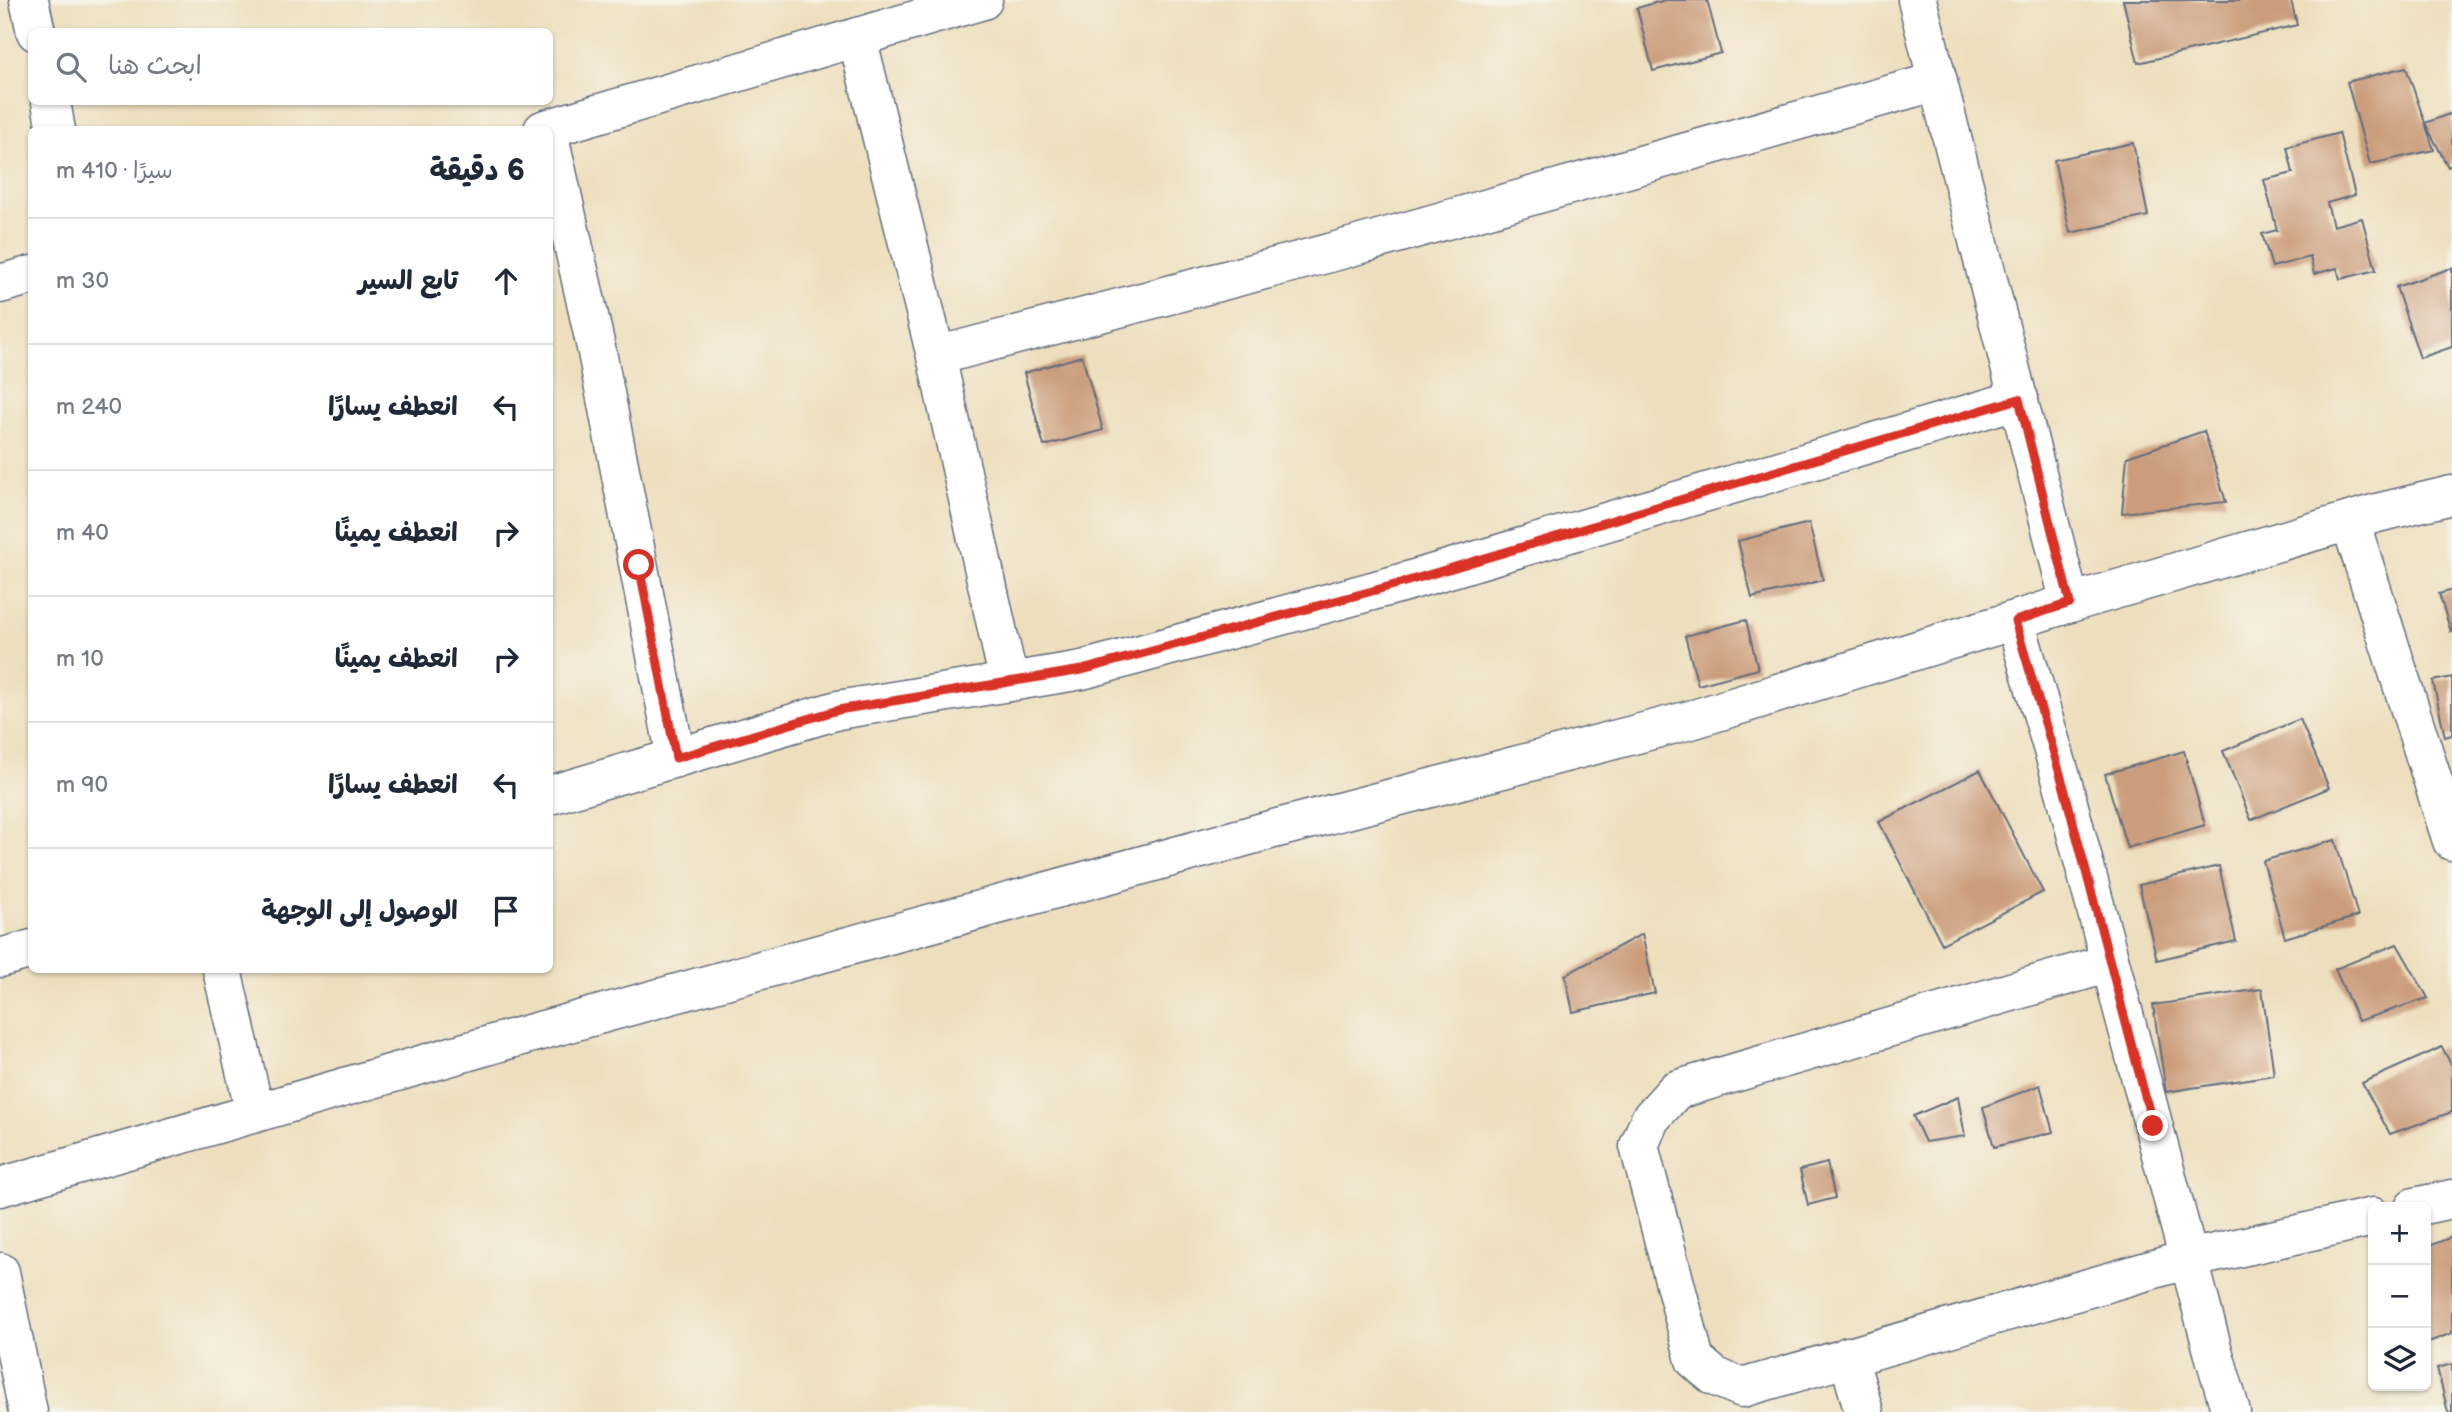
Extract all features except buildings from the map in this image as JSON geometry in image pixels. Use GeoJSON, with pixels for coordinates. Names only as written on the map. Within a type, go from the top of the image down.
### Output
{"type":"FeatureCollection","features":[{"type":"Feature","properties":{"kind":"street"},"geometry":{"type":"LineString","coordinates":[[29,0],[35,28]]}},
{"type":"Feature","properties":{"kind":"street"},"geometry":{"type":"LineString","coordinates":[[553,130],[983,0]]}},
{"type":"Feature","properties":{"kind":"street"},"geometry":{"type":"LineString","coordinates":[[1917,0],[2070,603]]}},
{"type":"Feature","properties":{"kind":"street"},"geometry":{"type":"LineString","coordinates":[[857,37],[936,356],[1009,682]]}},
{"type":"Feature","properties":{"kind":"street"},"geometry":{"type":"LineString","coordinates":[[936,356],[1333,253],[1938,81]]}},
{"type":"Feature","properties":{"kind":"street"},"geometry":{"type":"LineString","coordinates":[[52,105],[55,126]]}},
{"type":"Feature","properties":{"kind":"street"},"geometry":{"type":"LineString","coordinates":[[553,158],[597,352],[676,758]]}},
{"type":"Feature","properties":{"kind":"street"},"geometry":{"type":"LineString","coordinates":[[0,284],[28,276]]}},
{"type":"Feature","properties":{"kind":"street"},"geometry":{"type":"LineString","coordinates":[[553,794],[838,710],[1082,670],[1398,584],[2019,399]]}},
{"type":"Feature","properties":{"kind":"street"},"geometry":{"type":"LineString","coordinates":[[0,1186],[520,1036],[1270,830],[1694,719],[2070,603],[2350,521],[2452,495]]}},
{"type":"Feature","properties":{"kind":"street"},"geometry":{"type":"LineString","coordinates":[[2350,521],[2451,836]]}},
{"type":"Feature","properties":{"kind":"street"},"geometry":{"type":"LineString","coordinates":[[2015,621],[2063,784],[2231,1412]]}},
{"type":"Feature","properties":{"kind":"street"},"geometry":{"type":"LineString","coordinates":[[0,958],[28,950]]}},
{"type":"Feature","properties":{"kind":"street"},"geometry":{"type":"LineString","coordinates":[[2109,963],[1676,1090],[1650,1119],[1639,1146],[1695,1360],[1714,1376],[1742,1388],[2189,1259],[2368,1218]]}},
{"type":"Feature","properties":{"kind":"street"},"geometry":{"type":"LineString","coordinates":[[223,973],[255,1113]]}},
{"type":"Feature","properties":{"kind":"street"},"geometry":{"type":"LineString","coordinates":[[2431,1203],[2452,1199]]}},
{"type":"Feature","properties":{"kind":"street"},"geometry":{"type":"LineString","coordinates":[[0,1272],[28,1412]]}},
{"type":"Feature","properties":{"kind":"street"},"geometry":{"type":"LineString","coordinates":[[1848,1356],[1864,1412]]}},
{"type":"Feature","properties":{"kind":"route"},"geometry":{"type":"LineString","coordinates":[[639,565],[676,758],[838,710],[1082,670],[1398,584],[2019,399],[2070,603],[2015,621],[2063,784],[2153,1126]]}}]}
